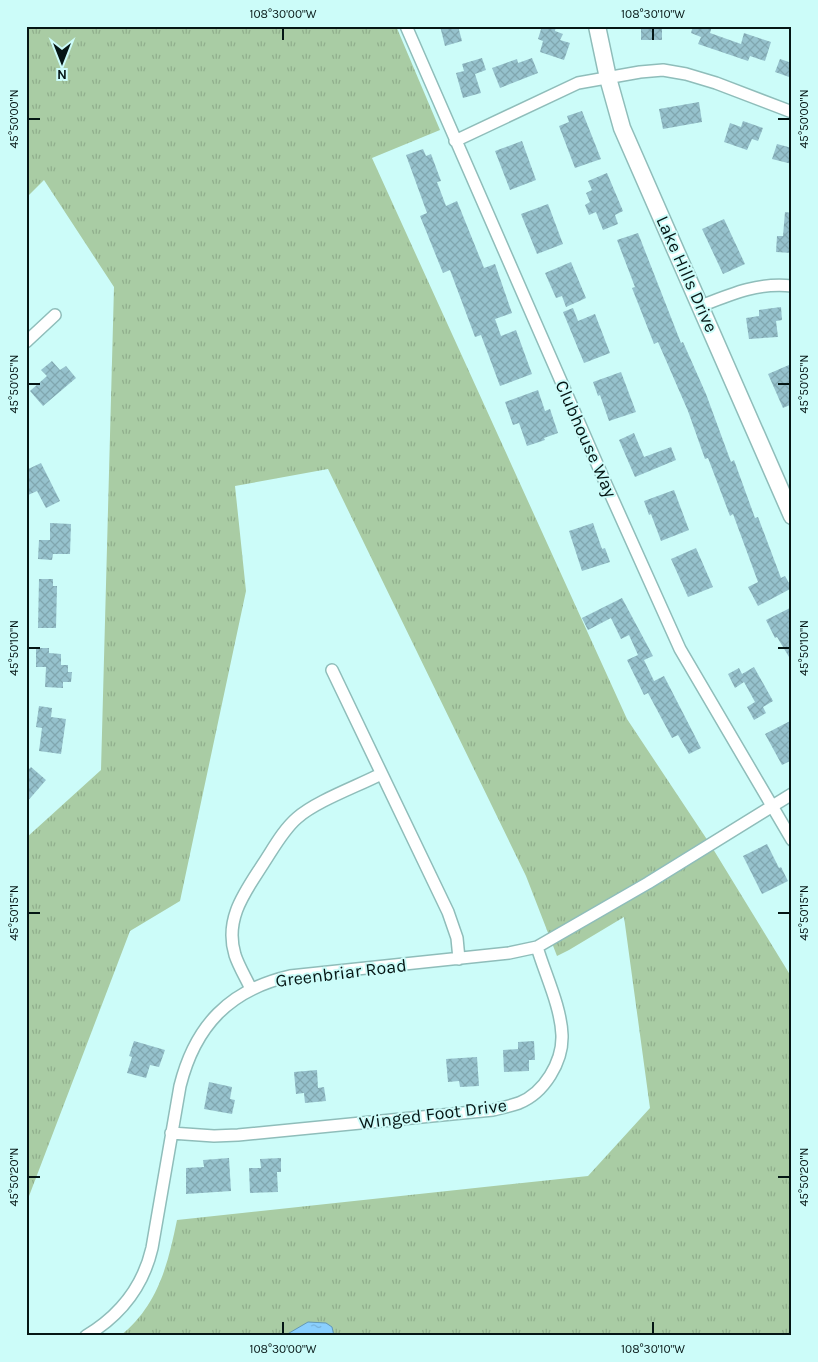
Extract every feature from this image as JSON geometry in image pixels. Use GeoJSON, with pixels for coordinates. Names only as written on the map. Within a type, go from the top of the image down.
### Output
{"type":"FeatureCollection","features":[{"type":"Feature","properties":{"kind":"street","name":"Clubhouse Way"},"geometry":{"type":"LineString","coordinates":[[406,26],[680,649],[792,840]]}},
{"type":"Feature","properties":{"kind":"street","name":"Lake Hills Drive"},"geometry":{"type":"LineString","coordinates":[[597,26],[608,78],[622,128],[790,508]]}},
{"type":"Feature","properties":{"kind":"street"},"geometry":{"type":"LineString","coordinates":[[455,141],[578,83],[647,71],[662,70],[686,74],[716,83],[792,112]]}},
{"type":"Feature","properties":{"kind":"street"},"geometry":{"type":"LineString","coordinates":[[701,306],[742,290],[776,284],[792,286]]}},
{"type":"Feature","properties":{"kind":"street"},"geometry":{"type":"LineString","coordinates":[[26,342],[55,315]]}},
{"type":"Feature","properties":{"kind":"street"},"geometry":{"type":"LineString","coordinates":[[332,670],[448,912],[456,938],[459,959]]}},
{"type":"Feature","properties":{"kind":"street"},"geometry":{"type":"LineString","coordinates":[[251,989],[235,956],[232,939],[235,912],[244,894],[285,831],[297,818],[316,806],[382,774]]}},
{"type":"Feature","properties":{"kind":"street","name":"Greenbriar Road"},"geometry":{"type":"LineString","coordinates":[[86,1336],[114,1316],[134,1293],[142,1278],[152,1248],[184,1068],[211,1020],[237,997],[251,989],[276,980],[304,974],[459,959],[509,953],[537,947],[648,884],[792,794]]}},
{"type":"Feature","properties":{"kind":"street","name":"Winged Foot Drive"},"geometry":{"type":"LineString","coordinates":[[171,1133],[214,1136],[238,1134],[493,1110],[520,1102],[537,1091],[550,1074],[557,1062],[562,1037],[557,1010],[537,947]]}},
{"type":"Feature","properties":{"kind":"green space"},"geometry":{"type":"Polygon","coordinates":[[[26,26],[396,26],[440,130],[372,158],[627,719],[710,844],[792,978],[792,1336],[120,1336],[144,1311],[152,1298],[165,1268],[177,1220],[588,1176],[650,1108],[624,917],[557,956],[526,876],[328,469],[235,486],[246,591],[180,901],[130,931],[26,1204],[26,838],[101,770],[114,287],[44,180],[26,198],[26,26]]]}},
{"type":"Feature","properties":{"kind":"water"},"geometry":{"type":"Polygon","coordinates":[[[308,1322],[326,1323],[332,1327],[334,1336],[284,1336],[308,1322]]]}},
{"type":"Feature","properties":{"kind":"building"},"geometry":{"type":"Polygon","coordinates":[[[440,26],[458,26],[462,41],[445,46],[440,26]]]}},
{"type":"Feature","properties":{"kind":"building"},"geometry":{"type":"Polygon","coordinates":[[[542,26],[556,26],[555,31],[563,34],[560,40],[570,43],[564,60],[540,52],[543,41],[538,39],[542,26]]]}},
{"type":"Feature","properties":{"kind":"building"},"geometry":{"type":"Polygon","coordinates":[[[662,26],[662,40],[641,40],[641,27],[662,26]]]}},
{"type":"Feature","properties":{"kind":"building"},"geometry":{"type":"Polygon","coordinates":[[[693,26],[712,26],[710,33],[741,44],[744,33],[771,42],[765,61],[750,56],[748,61],[698,44],[701,37],[691,33],[693,26]]]}},
{"type":"Feature","properties":{"kind":"building"},"geometry":{"type":"Polygon","coordinates":[[[482,58],[486,70],[475,74],[481,93],[463,98],[456,73],[464,71],[462,64],[482,58]]]}},
{"type":"Feature","properties":{"kind":"building"},"geometry":{"type":"Polygon","coordinates":[[[532,58],[538,73],[500,88],[492,68],[517,59],[518,63],[532,58]]]}},
{"type":"Feature","properties":{"kind":"building"},"geometry":{"type":"Polygon","coordinates":[[[780,59],[792,63],[792,78],[775,72],[780,59]]]}},
{"type":"Feature","properties":{"kind":"building"},"geometry":{"type":"Polygon","coordinates":[[[699,102],[702,122],[663,129],[659,109],[699,102]]]}},
{"type":"Feature","properties":{"kind":"building"},"geometry":{"type":"Polygon","coordinates":[[[582,111],[601,159],[575,168],[559,126],[569,122],[567,116],[582,111]]]}},
{"type":"Feature","properties":{"kind":"building"},"geometry":{"type":"Polygon","coordinates":[[[743,121],[763,128],[758,141],[752,139],[747,150],[724,142],[730,123],[741,127],[743,121]]]}},
{"type":"Feature","properties":{"kind":"building"},"geometry":{"type":"Polygon","coordinates":[[[522,141],[536,180],[510,190],[495,151],[522,141]]]}},
{"type":"Feature","properties":{"kind":"building"},"geometry":{"type":"Polygon","coordinates":[[[777,144],[792,148],[792,164],[772,159],[777,144]]]}},
{"type":"Feature","properties":{"kind":"building"},"geometry":{"type":"Polygon","coordinates":[[[423,149],[426,156],[431,154],[441,181],[437,182],[446,206],[457,201],[484,268],[495,264],[512,313],[495,319],[501,336],[516,330],[532,374],[500,386],[481,335],[475,337],[450,270],[443,273],[420,216],[427,213],[406,155],[423,149]]]}},
{"type":"Feature","properties":{"kind":"building"},"geometry":{"type":"Polygon","coordinates":[[[607,173],[623,211],[615,215],[618,224],[603,230],[596,212],[589,215],[585,205],[590,202],[586,193],[592,190],[588,181],[607,173]]]}},
{"type":"Feature","properties":{"kind":"building"},"geometry":{"type":"Polygon","coordinates":[[[548,204],[563,244],[537,254],[521,214],[548,204]]]}},
{"type":"Feature","properties":{"kind":"building"},"geometry":{"type":"Polygon","coordinates":[[[785,212],[792,213],[792,253],[776,252],[777,236],[783,236],[785,212]]]}},
{"type":"Feature","properties":{"kind":"building"},"geometry":{"type":"Polygon","coordinates":[[[724,219],[745,264],[723,274],[702,229],[724,219]]]}},
{"type":"Feature","properties":{"kind":"building"},"geometry":{"type":"Polygon","coordinates":[[[638,233],[681,343],[683,342],[706,394],[731,462],[734,460],[755,518],[758,517],[781,578],[785,576],[792,588],[758,606],[748,587],[758,582],[733,514],[730,516],[708,458],[705,459],[688,411],[658,342],[654,344],[632,288],[635,287],[617,240],[638,233]]]}},
{"type":"Feature","properties":{"kind":"building"},"geometry":{"type":"Polygon","coordinates":[[[571,262],[586,298],[566,307],[562,296],[556,298],[545,273],[571,262]]]}},
{"type":"Feature","properties":{"kind":"building"},"geometry":{"type":"Polygon","coordinates":[[[781,307],[782,320],[776,321],[778,337],[749,339],[746,318],[759,316],[759,310],[781,307]]]}},
{"type":"Feature","properties":{"kind":"building"},"geometry":{"type":"Polygon","coordinates":[[[573,308],[578,321],[595,314],[610,353],[584,363],[563,312],[573,308]]]}},
{"type":"Feature","properties":{"kind":"building"},"geometry":{"type":"Polygon","coordinates":[[[52,361],[60,370],[66,366],[76,378],[43,406],[30,391],[47,376],[41,370],[52,361]]]}},
{"type":"Feature","properties":{"kind":"building"},"geometry":{"type":"Polygon","coordinates":[[[789,365],[792,371],[792,404],[783,408],[768,374],[789,365]]]}},
{"type":"Feature","properties":{"kind":"building"},"geometry":{"type":"Polygon","coordinates":[[[621,372],[636,412],[609,421],[600,395],[598,396],[593,382],[621,372]]]}},
{"type":"Feature","properties":{"kind":"building"},"geometry":{"type":"Polygon","coordinates":[[[538,390],[545,411],[550,409],[558,433],[527,446],[519,423],[513,425],[505,402],[538,390]]]}},
{"type":"Feature","properties":{"kind":"building"},"geometry":{"type":"Polygon","coordinates":[[[634,433],[644,457],[671,447],[676,460],[635,477],[619,440],[634,433]]]}},
{"type":"Feature","properties":{"kind":"building"},"geometry":{"type":"Polygon","coordinates":[[[41,463],[60,501],[46,508],[37,491],[26,496],[26,470],[41,463]]]}},
{"type":"Feature","properties":{"kind":"building"},"geometry":{"type":"Polygon","coordinates":[[[674,490],[689,530],[661,541],[644,501],[674,490]]]}},
{"type":"Feature","properties":{"kind":"building"},"geometry":{"type":"Polygon","coordinates":[[[50,523],[71,524],[70,554],[53,554],[52,560],[38,559],[39,540],[50,540],[50,523]]]}},
{"type":"Feature","properties":{"kind":"building"},"geometry":{"type":"Polygon","coordinates":[[[593,523],[602,549],[605,548],[610,562],[582,571],[569,531],[593,523]]]}},
{"type":"Feature","properties":{"kind":"building"},"geometry":{"type":"Polygon","coordinates":[[[696,548],[713,587],[688,597],[671,559],[696,548]]]}},
{"type":"Feature","properties":{"kind":"building"},"geometry":{"type":"Polygon","coordinates":[[[39,579],[53,579],[53,586],[57,586],[56,628],[38,628],[39,579]]]}},
{"type":"Feature","properties":{"kind":"building"},"geometry":{"type":"Polygon","coordinates":[[[622,598],[653,656],[644,660],[654,681],[664,676],[701,748],[689,754],[678,735],[672,738],[648,693],[644,695],[627,660],[638,655],[629,635],[621,639],[611,618],[588,630],[582,618],[622,598]]]}},
{"type":"Feature","properties":{"kind":"building"},"geometry":{"type":"Polygon","coordinates":[[[792,607],[792,662],[777,637],[775,638],[766,620],[792,607]]]}},
{"type":"Feature","properties":{"kind":"building"},"geometry":{"type":"Polygon","coordinates":[[[36,648],[49,648],[49,653],[61,654],[61,665],[68,665],[68,672],[72,672],[71,682],[63,682],[63,688],[45,687],[46,667],[36,667],[36,648]]]}},
{"type":"Feature","properties":{"kind":"building"},"geometry":{"type":"Polygon","coordinates":[[[754,667],[773,701],[763,707],[766,713],[754,720],[747,707],[755,702],[744,682],[735,688],[728,674],[739,668],[742,674],[754,667]]]}},
{"type":"Feature","properties":{"kind":"building"},"geometry":{"type":"Polygon","coordinates":[[[39,706],[52,708],[51,717],[66,719],[61,754],[39,751],[42,728],[36,727],[39,706]]]}},
{"type":"Feature","properties":{"kind":"building"},"geometry":{"type":"Polygon","coordinates":[[[792,720],[792,760],[782,765],[765,734],[792,720]]]}},
{"type":"Feature","properties":{"kind":"building"},"geometry":{"type":"Polygon","coordinates":[[[31,767],[46,780],[26,803],[26,772],[31,767]]]}},
{"type":"Feature","properties":{"kind":"building"},"geometry":{"type":"Polygon","coordinates":[[[767,844],[788,881],[762,894],[743,856],[767,844]]]}},
{"type":"Feature","properties":{"kind":"building"},"geometry":{"type":"Polygon","coordinates":[[[134,1041],[165,1050],[159,1067],[150,1065],[146,1078],[127,1073],[132,1057],[129,1056],[134,1041]]]}},
{"type":"Feature","properties":{"kind":"building"},"geometry":{"type":"Polygon","coordinates":[[[534,1041],[535,1060],[529,1060],[529,1071],[504,1072],[503,1050],[518,1049],[518,1042],[534,1041]]]}},
{"type":"Feature","properties":{"kind":"building"},"geometry":{"type":"Polygon","coordinates":[[[477,1057],[479,1086],[460,1087],[459,1081],[448,1082],[446,1059],[477,1057]]]}},
{"type":"Feature","properties":{"kind":"building"},"geometry":{"type":"Polygon","coordinates":[[[317,1070],[318,1088],[324,1087],[326,1101],[305,1103],[304,1093],[296,1094],[294,1072],[317,1070]]]}},
{"type":"Feature","properties":{"kind":"building"},"geometry":{"type":"Polygon","coordinates":[[[209,1082],[232,1087],[230,1099],[235,1100],[232,1114],[204,1109],[209,1082]]]}},
{"type":"Feature","properties":{"kind":"building"},"geometry":{"type":"Polygon","coordinates":[[[229,1158],[231,1191],[186,1194],[186,1168],[204,1167],[203,1160],[229,1158]]]}},
{"type":"Feature","properties":{"kind":"building"},"geometry":{"type":"Polygon","coordinates":[[[281,1158],[281,1172],[277,1172],[278,1192],[250,1193],[249,1168],[261,1168],[260,1159],[281,1158]]]}}]}
